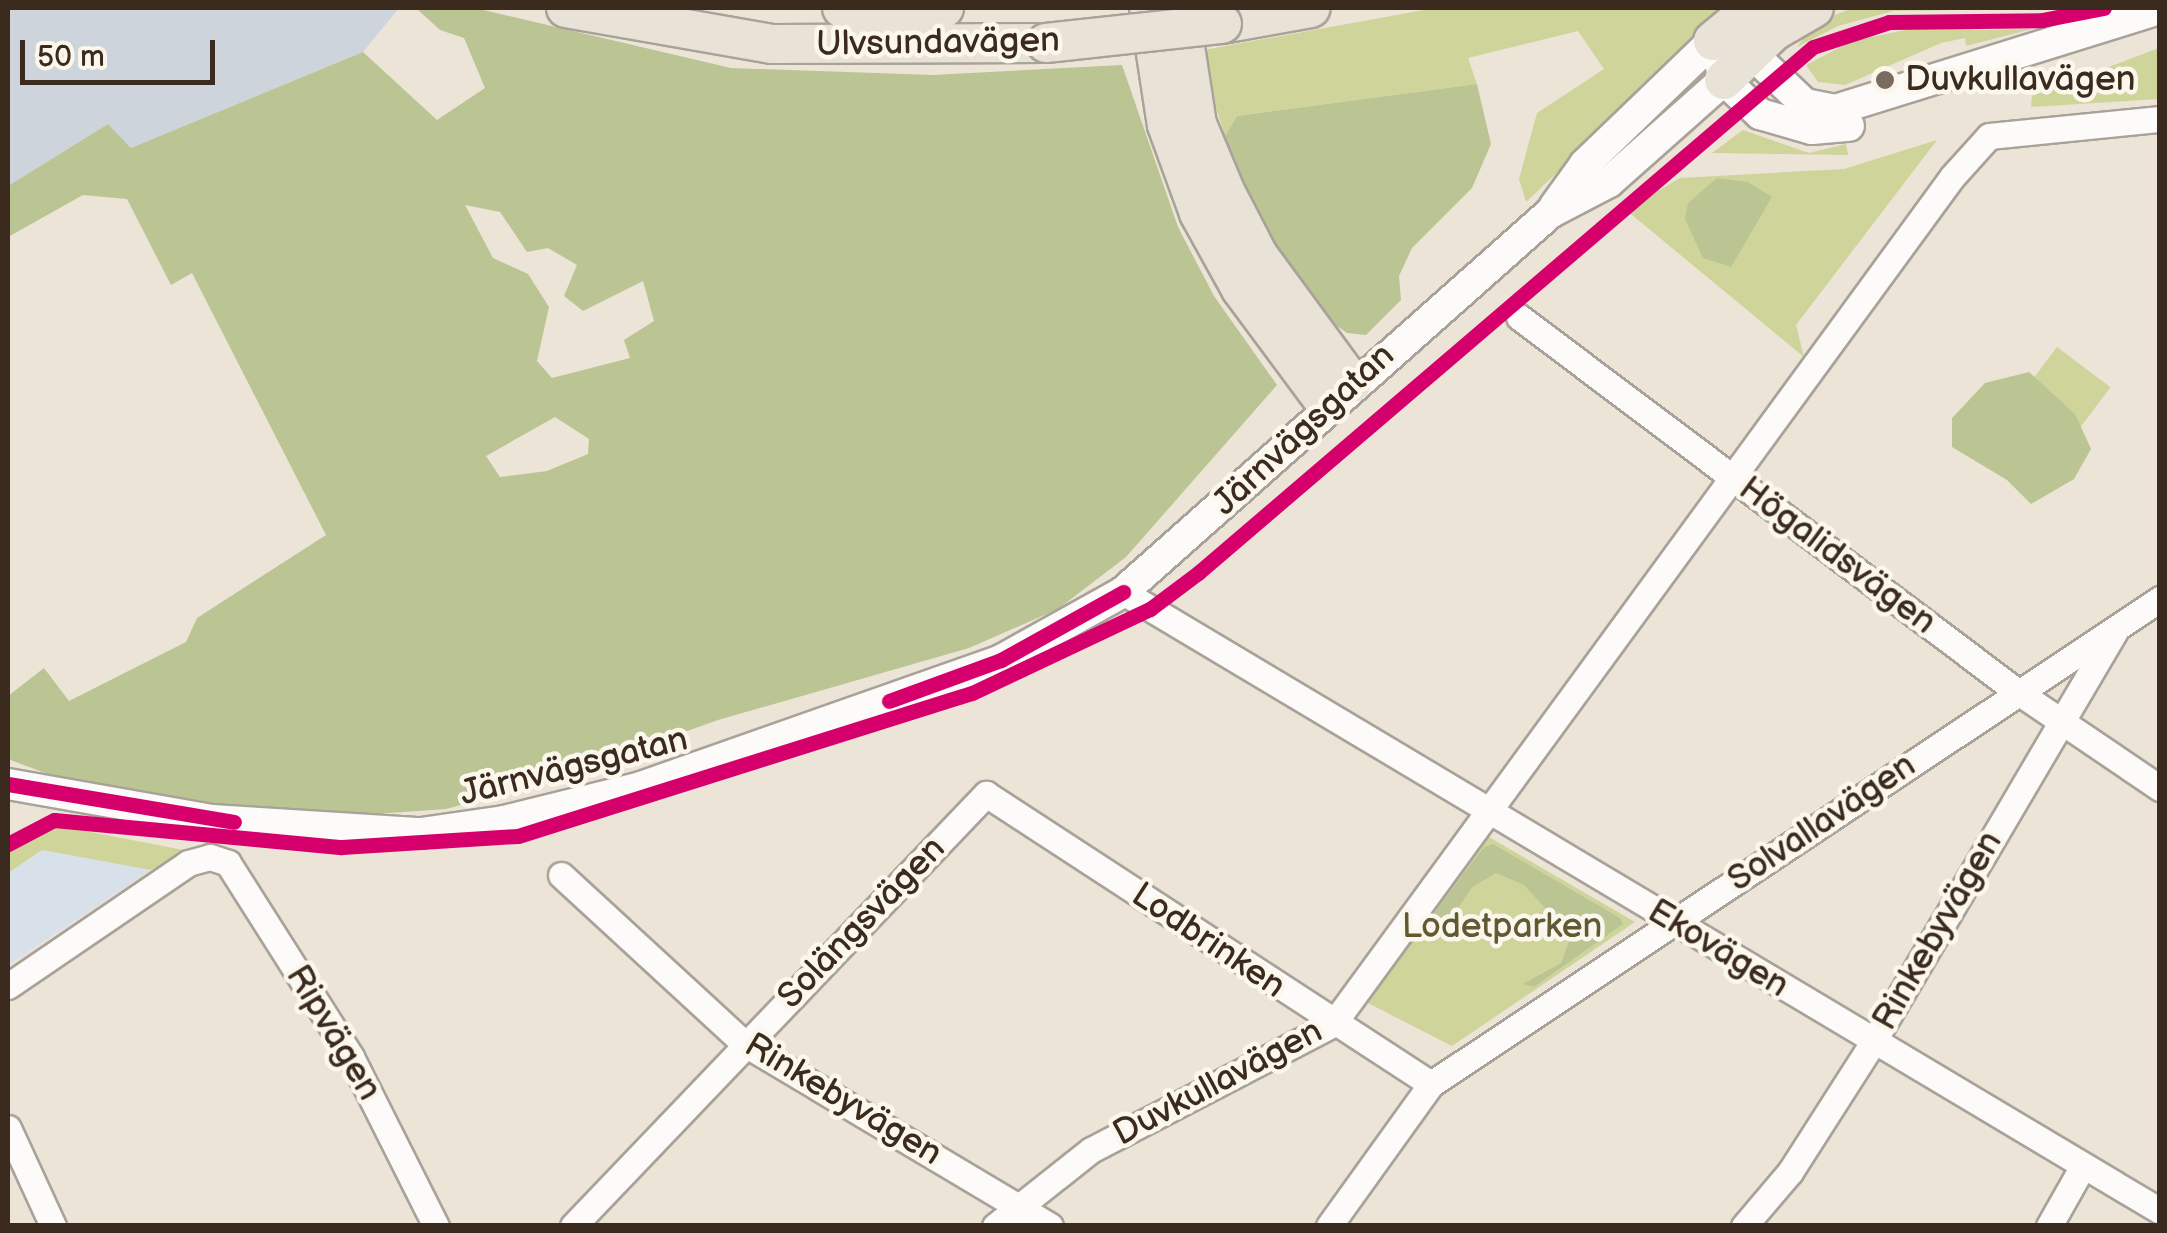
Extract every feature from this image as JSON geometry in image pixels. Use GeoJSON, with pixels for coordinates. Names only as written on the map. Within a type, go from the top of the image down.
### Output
{"type":"FeatureCollection","features":[{"type":"Feature","properties":{"kind":"main road","name":"Ulvsundavägen"},"geometry":{"type":"LineString","coordinates":[[566,8],[772,44],[1046,44],[1222,24],[1311,8]]}},
{"type":"Feature","properties":{"kind":"main road","name":"Ulvsundavägen"},"geometry":{"type":"LineString","coordinates":[[842,8],[944,8]]}},
{"type":"Feature","properties":{"kind":"main road"},"geometry":{"type":"LineString","coordinates":[[1148,8],[1167,126],[1211,241],[1340,394]]}},
{"type":"Feature","properties":{"kind":"main road"},"geometry":{"type":"LineString","coordinates":[[1179,8],[1197,124],[1225,192],[1340,394]]}},
{"type":"Feature","properties":{"kind":"main road"},"geometry":{"type":"LineString","coordinates":[[1713,41],[1753,8]]}},
{"type":"Feature","properties":{"kind":"main road"},"geometry":{"type":"LineString","coordinates":[[1724,80],[1752,53],[1814,8]]}},
{"type":"Feature","properties":{"kind":"street"},"geometry":{"type":"LineString","coordinates":[[1713,41],[1752,53],[1806,104],[1835,110],[2160,9]]}},
{"type":"Feature","properties":{"kind":"street","name":"Järnvägsgatan"},"geometry":{"type":"LineString","coordinates":[[1550,213],[1585,164],[1713,41]]}},
{"type":"Feature","properties":{"kind":"street"},"geometry":{"type":"LineString","coordinates":[[1713,41],[1724,80],[1760,114],[1812,129],[1846,127],[2054,43]]}},
{"type":"Feature","properties":{"kind":"street","name":"Järnvägsgatan"},"geometry":{"type":"LineString","coordinates":[[8,784],[212,820],[329,831],[421,833],[504,821],[642,788],[1000,660],[1123,592],[1340,394],[1550,213],[1609,182],[1724,80]]}},
{"type":"Feature","properties":{"kind":"street","name":"Duvkullavägen"},"geometry":{"type":"LineString","coordinates":[[995,1226],[1091,1150],[1333,1024],[1732,476],[1989,136],[2160,119]]}},
{"type":"Feature","properties":{"kind":"street","name":"Högalidsvägen"},"geometry":{"type":"LineString","coordinates":[[1518,317],[2016,690],[2160,788]]}},
{"type":"Feature","properties":{"kind":"street","name":"Ekovägen"},"geometry":{"type":"LineString","coordinates":[[1123,592],[2160,1211]]}},
{"type":"Feature","properties":{"kind":"street","name":"Solvallavägen"},"geometry":{"type":"LineString","coordinates":[[1328,1226],[1431,1084],[1675,924],[2016,690],[2160,599]]}},
{"type":"Feature","properties":{"kind":"street","name":"Rinkebyvägen"},"geometry":{"type":"LineString","coordinates":[[1744,1226],[1790,1172],[1873,1042],[2118,626]]}},
{"type":"Feature","properties":{"kind":"street","name":"Lodbrinken"},"geometry":{"type":"LineString","coordinates":[[986,794],[1333,1024],[1431,1084]]}},
{"type":"Feature","properties":{"kind":"street","name":"Solängsvägen"},"geometry":{"type":"LineString","coordinates":[[573,1226],[986,794]]}},
{"type":"Feature","properties":{"kind":"street","name":"Ripvägen"},"geometry":{"type":"LineString","coordinates":[[11,984],[188,863],[210,857],[228,864],[351,1058],[436,1226]]}},
{"type":"Feature","properties":{"kind":"street","name":"Rinkebyvägen"},"geometry":{"type":"LineString","coordinates":[[561,876],[745,1044],[1050,1226]]}},
{"type":"Feature","properties":{"kind":"street"},"geometry":{"type":"LineString","coordinates":[[8,1128],[53,1226]]}},
{"type":"Feature","properties":{"kind":"street"},"geometry":{"type":"LineString","coordinates":[[2048,1226],[2084,1166]]}},
{"type":"Feature","properties":{"kind":"shaded area"},"geometry":{"type":"Polygon","coordinates":[[[8,8],[399,8],[363,52],[131,148],[108,124],[8,186],[8,8]]]}},
{"type":"Feature","properties":{"kind":"shaded area"},"geometry":{"type":"Polygon","coordinates":[[[42,850],[151,870],[8,965],[8,873],[42,850]]]}},
{"type":"Feature","properties":{"kind":"green space"},"geometry":{"type":"Polygon","coordinates":[[[416,8],[475,8],[731,68],[932,75],[1122,65],[1178,227],[1214,296],[1277,385],[1126,557],[1058,609],[969,648],[718,720],[544,782],[446,809],[333,817],[153,799],[77,785],[8,759],[8,696],[44,668],[69,701],[186,642],[197,618],[326,535],[192,273],[171,285],[127,199],[83,195],[8,237],[8,186],[108,124],[131,148],[363,52],[437,120],[485,88],[464,38],[440,30],[416,8]],[[465,205],[493,258],[528,274],[549,307],[537,361],[552,378],[630,358],[624,340],[654,321],[643,281],[583,311],[564,296],[577,265],[548,248],[527,252],[500,212],[465,205]],[[555,417],[486,456],[500,477],[547,471],[588,454],[589,439],[555,417]]]}},
{"type":"Feature","properties":{"kind":"green space"},"geometry":{"type":"Polygon","coordinates":[[[1435,8],[1730,8],[1526,202],[1519,179],[1537,113],[1604,69],[1578,31],[1468,58],[1477,84],[1237,116],[1225,136],[1198,51],[1435,8]]]}},
{"type":"Feature","properties":{"kind":"green space"},"geometry":{"type":"Polygon","coordinates":[[[1853,8],[2075,8],[1893,11],[1838,26],[1797,47],[1816,22],[1853,8]]]}},
{"type":"Feature","properties":{"kind":"green space"},"geometry":{"type":"Polygon","coordinates":[[[1915,28],[2032,29],[1966,46],[1965,38],[1941,43],[1845,85],[1818,82],[1806,65],[1852,41],[1915,28]]]}},
{"type":"Feature","properties":{"kind":"green space"},"geometry":{"type":"Polygon","coordinates":[[[2159,48],[2159,99],[2031,107],[2032,96],[2159,48]]]}},
{"type":"Feature","properties":{"kind":"green space"},"geometry":{"type":"Polygon","coordinates":[[[1477,84],[1491,144],[1472,188],[1412,248],[1399,276],[1401,300],[1366,335],[1347,333],[1323,316],[1258,217],[1225,136],[1237,116],[1477,84]]]}},
{"type":"Feature","properties":{"kind":"green space"},"geometry":{"type":"Polygon","coordinates":[[[1743,130],[1809,153],[1846,144],[1848,155],[1712,153],[1743,130]]]}},
{"type":"Feature","properties":{"kind":"green space"},"geometry":{"type":"Polygon","coordinates":[[[1937,140],[1796,325],[1804,357],[1626,210],[1680,178],[1844,169],[1937,140]]]}},
{"type":"Feature","properties":{"kind":"green space"},"geometry":{"type":"Polygon","coordinates":[[[1717,178],[1748,182],[1772,197],[1731,267],[1703,258],[1685,219],[1688,203],[1717,178]]]}},
{"type":"Feature","properties":{"kind":"green space"},"geometry":{"type":"Polygon","coordinates":[[[2057,347],[2111,387],[2058,457],[2005,416],[2057,347]]]}},
{"type":"Feature","properties":{"kind":"green space"},"geometry":{"type":"Polygon","coordinates":[[[2029,372],[2075,414],[2091,449],[2074,479],[2031,504],[2007,480],[1952,447],[1952,418],[1985,383],[2029,372]]]}},
{"type":"Feature","properties":{"kind":"green space"},"geometry":{"type":"Polygon","coordinates":[[[59,826],[189,851],[151,870],[42,850],[8,873],[8,852],[59,826]]]}},
{"type":"Feature","properties":{"kind":"green space","name":"Lodetparken"},"geometry":{"type":"Polygon","coordinates":[[[1482,833],[1635,922],[1452,1046],[1362,1000],[1482,833]]]}},
{"type":"Feature","properties":{"kind":"green space"},"geometry":{"type":"Polygon","coordinates":[[[1493,844],[1620,918],[1623,924],[1534,987],[1523,984],[1561,963],[1571,936],[1524,885],[1496,873],[1472,887],[1437,940],[1418,934],[1484,847],[1493,844]]]}},
{"type":"Feature","properties":{"kind":"cycle path"},"geometry":{"type":"LineString","coordinates":[[8,844],[54,820],[342,847],[518,836],[972,693],[1150,609],[1198,573],[1813,47],[1889,22],[2042,20],[2104,8]]}},
{"type":"Feature","properties":{"kind":"cycle path"},"geometry":{"type":"LineString","coordinates":[[889,701],[1001,660],[1123,592]]}},
{"type":"Feature","properties":{"kind":"cycle path"},"geometry":{"type":"LineString","coordinates":[[8,784],[234,822]]}},
{"type":"Feature","properties":{"kind":"place","name":"Duvkullavägen"},"geometry":{"type":"Point","coordinates":[1885,80]}}]}
